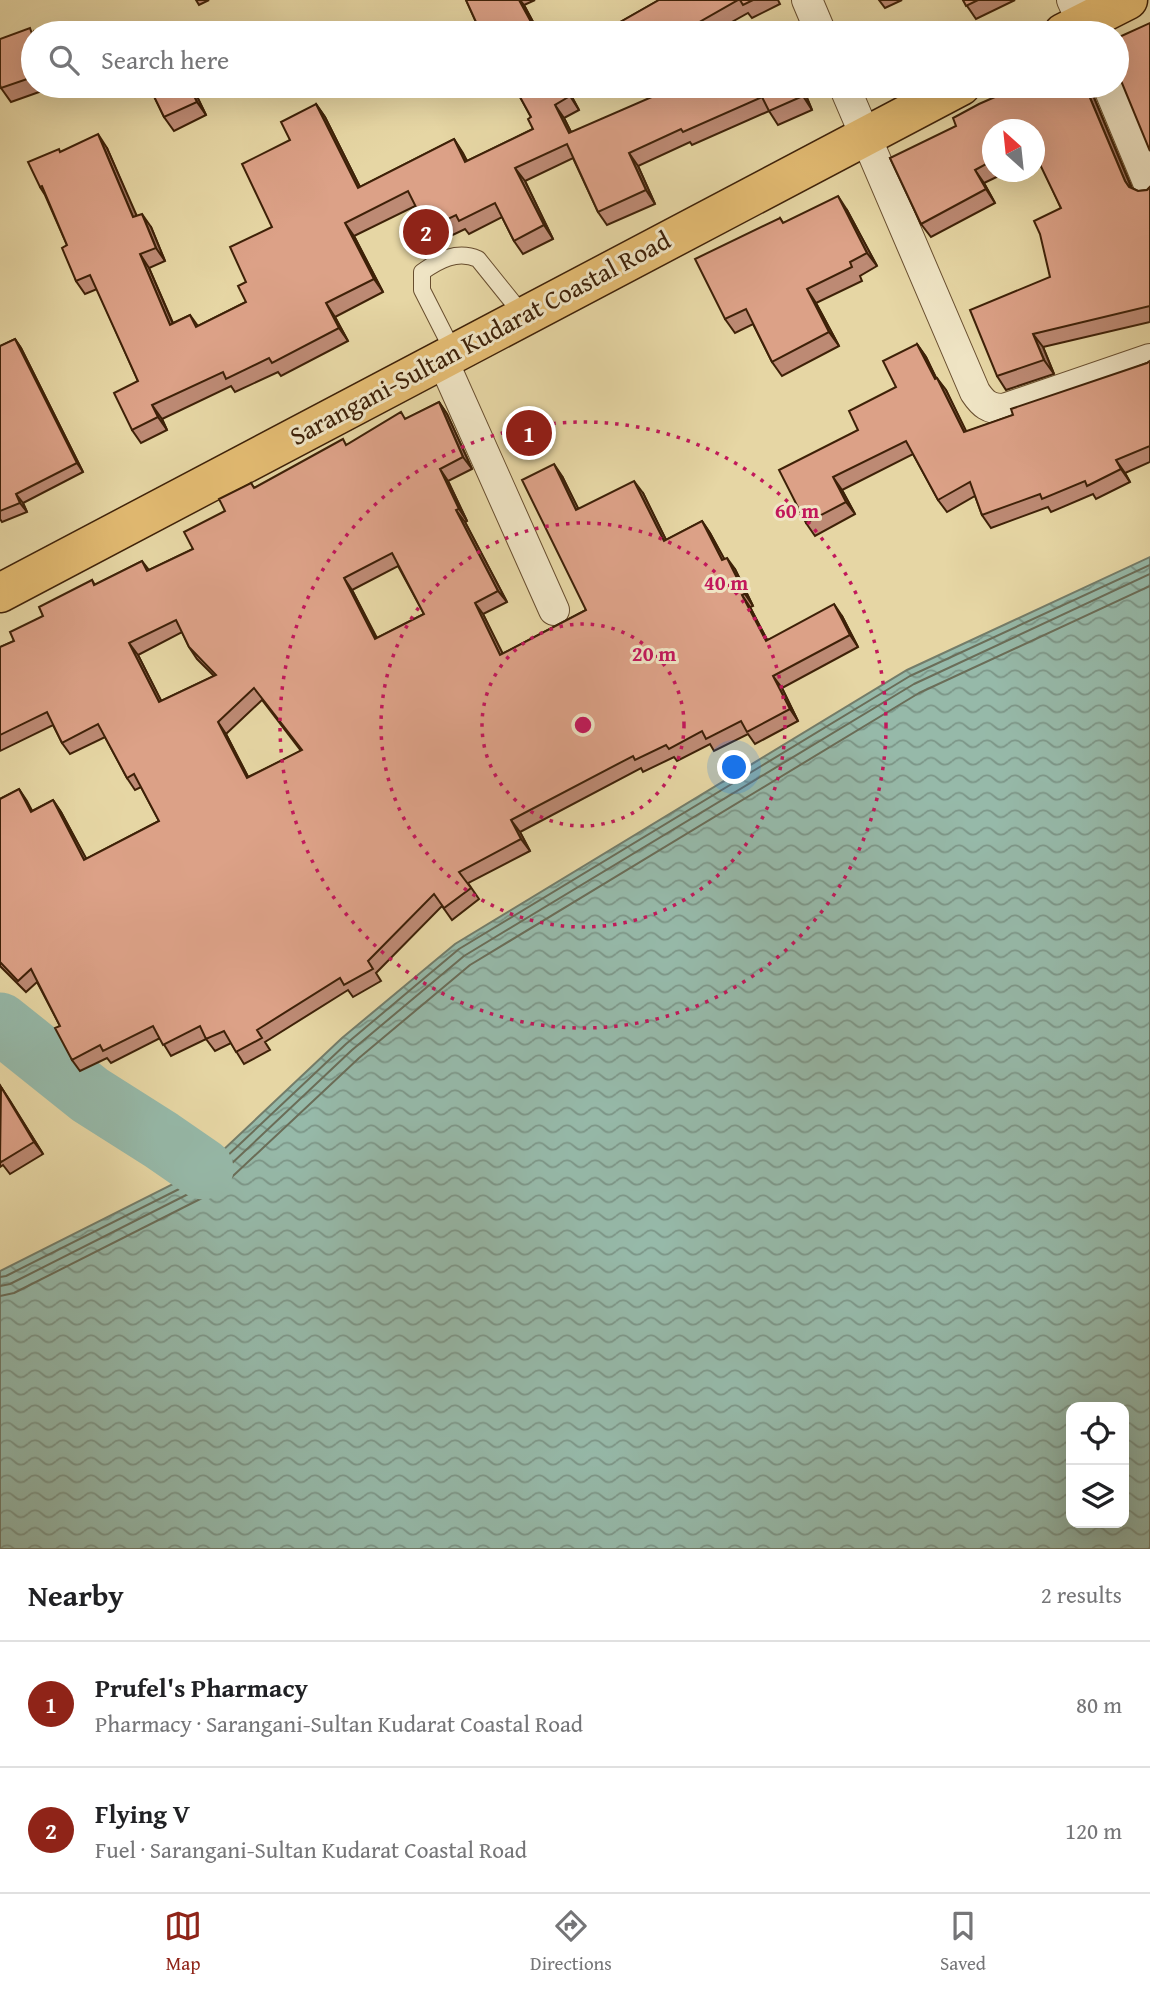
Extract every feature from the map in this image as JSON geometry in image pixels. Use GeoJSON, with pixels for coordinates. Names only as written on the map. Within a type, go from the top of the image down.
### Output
{"type":"FeatureCollection","features":[{"type":"Feature","properties":{"kind":"main road"},"geometry":{"type":"LineString","coordinates":[[1078,21],[1128,0]]}},
{"type":"Feature","properties":{"kind":"main road","name":"Sarangani-Sultan Kudarat Coastal Road"},"geometry":{"type":"LineString","coordinates":[[0,593],[938,98]]}},
{"type":"Feature","properties":{"kind":"street"},"geometry":{"type":"LineString","coordinates":[[807,0],[816,21]]}},
{"type":"Feature","properties":{"kind":"street"},"geometry":{"type":"LineString","coordinates":[[849,98],[975,392],[987,406],[1003,409],[1150,359]]}},
{"type":"Feature","properties":{"kind":"street"},"geometry":{"type":"LineString","coordinates":[[1113,98],[1150,187]]}},
{"type":"Feature","properties":{"kind":"street"},"geometry":{"type":"LineString","coordinates":[[448,356],[554,610]]}},
{"type":"Feature","properties":{"kind":"lane"},"geometry":{"type":"LineString","coordinates":[[448,356],[422,290],[422,272],[440,259],[468,255],[478,259],[523,315]]}},
{"type":"Feature","properties":{"kind":"water"},"geometry":{"type":"Polygon","coordinates":[[[1150,557],[1150,1549],[0,1549],[0,1271],[203,1169],[342,1038],[455,944],[907,670],[1150,557]]]}},
{"type":"Feature","properties":{"kind":"building"},"geometry":{"type":"Polygon","coordinates":[[[466,0],[519,0],[530,21],[476,21],[466,0]]]}},
{"type":"Feature","properties":{"kind":"building"},"geometry":{"type":"Polygon","coordinates":[[[659,0],[738,0],[701,21],[622,21],[659,0]]]}},
{"type":"Feature","properties":{"kind":"building"},"geometry":{"type":"Polygon","coordinates":[[[740,0],[753,0],[743,5],[740,0]]]}},
{"type":"Feature","properties":{"kind":"building"},"geometry":{"type":"Polygon","coordinates":[[[963,0],[978,0],[966,6],[963,0]]]}},
{"type":"Feature","properties":{"kind":"building"},"geometry":{"type":"Polygon","coordinates":[[[1150,23],[1150,151],[1128,98],[1129,33],[1150,23]]]}},
{"type":"Feature","properties":{"kind":"building"},"geometry":{"type":"Polygon","coordinates":[[[21,31],[21,81],[1,88],[0,85],[0,39],[21,31]]]}},
{"type":"Feature","properties":{"kind":"building"},"geometry":{"type":"Polygon","coordinates":[[[155,98],[195,98],[197,102],[164,117],[155,98]]]}},
{"type":"Feature","properties":{"kind":"building"},"geometry":{"type":"Polygon","coordinates":[[[521,98],[567,98],[555,105],[569,133],[649,98],[760,98],[629,153],[646,190],[598,212],[567,144],[515,168],[544,225],[514,241],[495,203],[459,221],[456,215],[427,229],[408,191],[345,223],[374,279],[326,303],[339,328],[272,363],[269,358],[226,379],[223,372],[152,405],[158,417],[132,430],[114,393],[138,381],[90,275],[76,281],[62,248],[67,245],[42,186],[40,187],[28,162],[59,149],[60,152],[98,134],[133,217],[142,214],[156,248],[140,254],[170,325],[190,315],[196,327],[246,302],[238,286],[246,282],[230,247],[272,227],[242,164],[290,140],[281,122],[316,104],[358,188],[454,139],[465,162],[533,129],[528,119],[531,117],[521,98]]]}},
{"type":"Feature","properties":{"kind":"building"},"geometry":{"type":"Polygon","coordinates":[[[762,98],[798,98],[769,111],[762,98]]]}},
{"type":"Feature","properties":{"kind":"building"},"geometry":{"type":"Polygon","coordinates":[[[993,98],[1090,98],[1129,187],[1138,191],[1150,187],[1150,306],[1033,334],[1044,360],[997,376],[970,310],[1050,277],[1040,234],[1034,221],[1061,208],[1045,175],[1045,119],[982,119],[982,166],[975,170],[986,189],[921,224],[890,158],[956,126],[953,118],[993,98]]]}},
{"type":"Feature","properties":{"kind":"building"},"geometry":{"type":"Polygon","coordinates":[[[838,196],[867,253],[850,262],[852,267],[807,289],[829,332],[772,362],[746,309],[725,319],[695,259],[780,218],[783,223],[838,196]]]}},
{"type":"Feature","properties":{"kind":"building"},"geometry":{"type":"Polygon","coordinates":[[[15,339],[77,463],[16,494],[20,503],[0,511],[0,346],[15,339]]]}},
{"type":"Feature","properties":{"kind":"building"},"geometry":{"type":"Polygon","coordinates":[[[917,344],[964,432],[1013,415],[1011,409],[1150,361],[1150,446],[1116,460],[1121,469],[1087,486],[1085,481],[1042,499],[1040,494],[982,515],[970,482],[938,500],[906,441],[833,477],[846,502],[806,523],[779,470],[858,430],[849,411],[896,387],[883,361],[917,344]]]}},
{"type":"Feature","properties":{"kind":"building"},"geometry":{"type":"Polygon","coordinates":[[[439,402],[463,457],[440,469],[459,509],[456,510],[498,591],[475,603],[500,655],[586,610],[522,480],[554,464],[576,510],[634,481],[664,541],[702,521],[722,560],[727,558],[745,594],[742,595],[766,641],[834,604],[850,635],[773,676],[790,709],[747,732],[741,721],[706,739],[702,731],[669,749],[666,745],[635,760],[633,756],[511,820],[521,839],[459,872],[471,888],[444,908],[434,894],[368,961],[373,969],[344,985],[340,978],[257,1030],[262,1038],[236,1052],[224,1031],[206,1039],[200,1026],[163,1045],[153,1026],[103,1051],[100,1045],[72,1060],[55,1028],[60,1026],[31,969],[18,981],[0,962],[0,799],[19,789],[31,812],[53,800],[84,860],[159,821],[134,774],[127,778],[98,724],[62,743],[47,712],[0,735],[0,647],[14,641],[10,632],[43,616],[39,607],[92,580],[94,585],[142,561],[147,571],[193,549],[184,532],[225,511],[219,499],[251,483],[254,488],[343,439],[346,445],[401,412],[405,419],[439,402]],[[392,553],[344,578],[375,639],[424,614],[392,553]],[[176,620],[129,643],[159,702],[216,675],[189,647],[176,620]],[[254,688],[218,722],[247,778],[302,750],[254,688]]]}},
{"type":"Feature","properties":{"kind":"building"},"geometry":{"type":"Polygon","coordinates":[[[1,1087],[34,1142],[1,1162],[0,1160],[1,1087]]]}},
{"type":"Feature","properties":{"kind":"waterway"},"geometry":{"type":"LineString","coordinates":[[0,1023],[90,1095],[203,1169]]}},
{"type":"Feature","properties":{"kind":"place","name":"Flying V"},"geometry":{"type":"Point","coordinates":[426,232]}},
{"type":"Feature","properties":{"kind":"place","name":"Prufel's Pharmacy"},"geometry":{"type":"Point","coordinates":[529,433]}}]}
